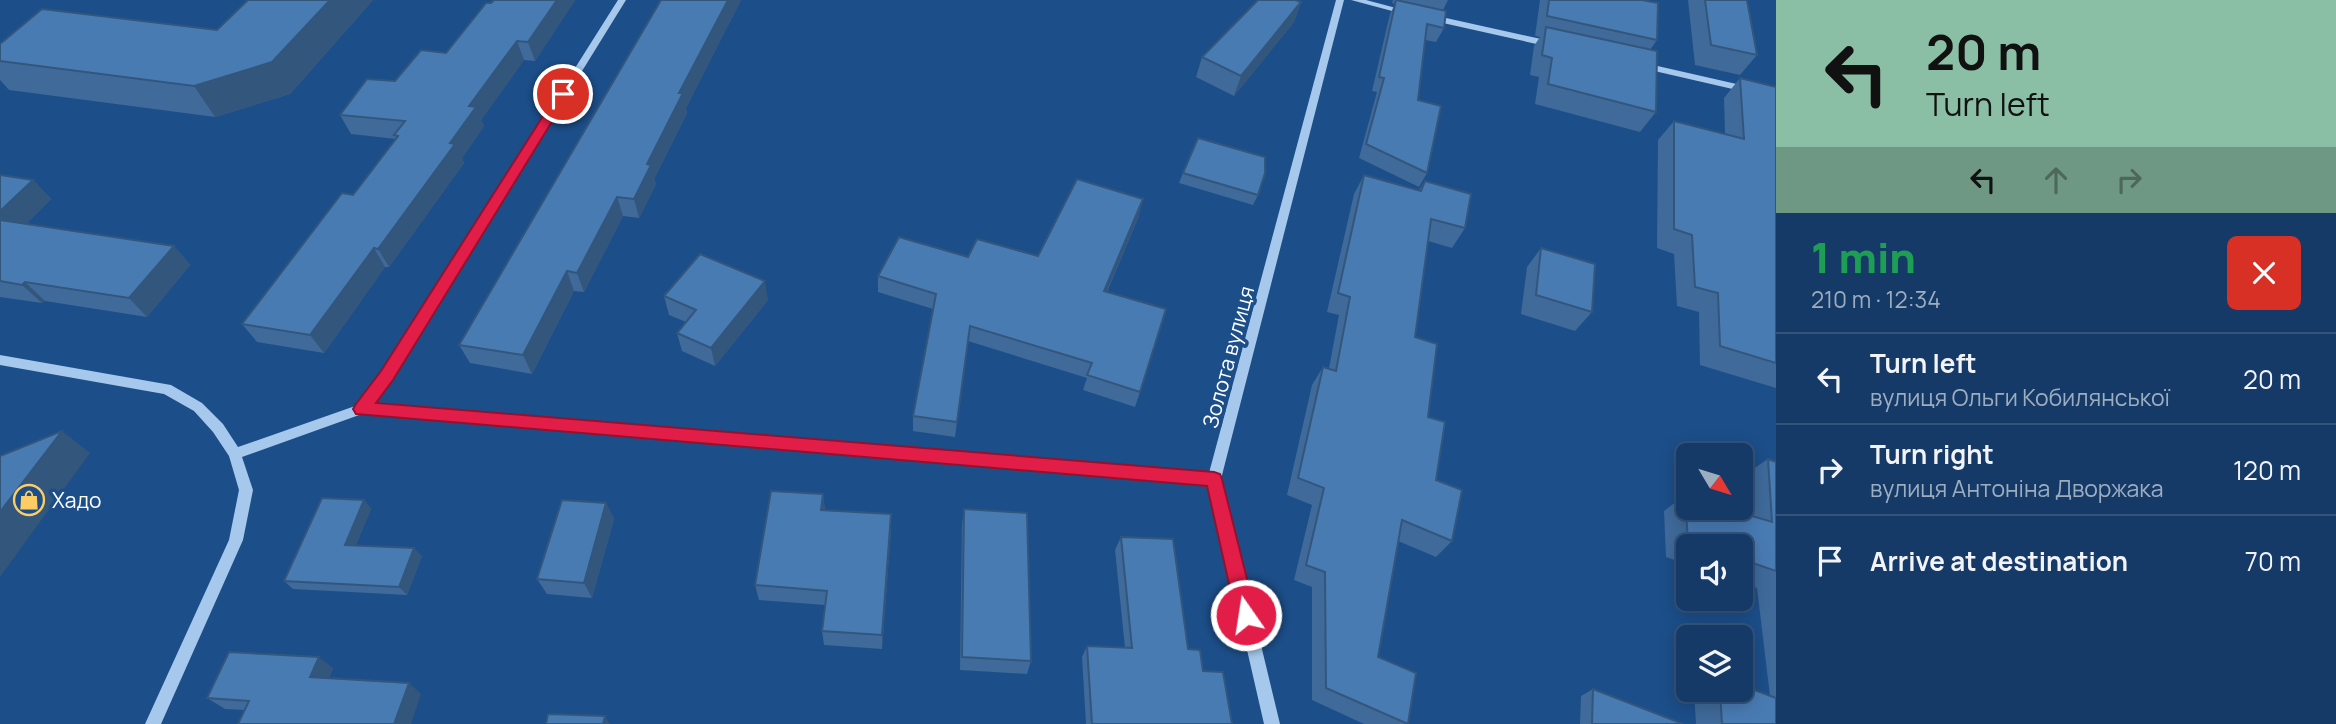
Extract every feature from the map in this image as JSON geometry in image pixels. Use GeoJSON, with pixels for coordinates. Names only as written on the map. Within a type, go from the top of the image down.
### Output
{"type":"FeatureCollection","features":[{"type":"Feature","properties":{"kind":"street"},"geometry":{"type":"LineString","coordinates":[[362,409],[387,376],[622,0]]}},
{"type":"Feature","properties":{"kind":"street","name":"Золота вулиця"},"geometry":{"type":"LineString","coordinates":[[1272,724],[1214,479],[1340,0]]}},
{"type":"Feature","properties":{"kind":"street"},"geometry":{"type":"LineString","coordinates":[[1355,0],[1564,48]]}},
{"type":"Feature","properties":{"kind":"street"},"geometry":{"type":"LineString","coordinates":[[1630,63],[1776,96]]}},
{"type":"Feature","properties":{"kind":"street"},"geometry":{"type":"LineString","coordinates":[[0,360],[167,389],[198,407],[218,428],[235,454],[246,490],[236,540],[153,724]]}},
{"type":"Feature","properties":{"kind":"street"},"geometry":{"type":"LineString","coordinates":[[235,454],[362,409],[1214,479]]}},
{"type":"Feature","properties":{"kind":"building"},"geometry":{"type":"Polygon","coordinates":[[[248,0],[330,0],[272,62],[194,86],[0,61],[0,44],[42,9],[217,30],[248,0]]]}},
{"type":"Feature","properties":{"kind":"building"},"geometry":{"type":"Polygon","coordinates":[[[494,0],[557,0],[528,42],[517,41],[469,106],[476,107],[450,143],[455,144],[378,249],[374,248],[310,335],[242,324],[342,193],[353,195],[398,136],[394,135],[405,121],[340,115],[367,79],[395,81],[421,50],[446,53],[486,3],[494,0]]]}},
{"type":"Feature","properties":{"kind":"building"},"geometry":{"type":"Polygon","coordinates":[[[661,0],[728,0],[679,93],[683,93],[647,164],[651,165],[634,199],[617,197],[577,273],[567,271],[523,355],[459,345],[661,0]]]}},
{"type":"Feature","properties":{"kind":"building"},"geometry":{"type":"Polygon","coordinates":[[[1258,0],[1301,2],[1241,76],[1202,57],[1258,0]]]}},
{"type":"Feature","properties":{"kind":"building"},"geometry":{"type":"Polygon","coordinates":[[[1396,0],[1446,11],[1444,28],[1427,24],[1418,100],[1441,106],[1427,173],[1366,144],[1384,78],[1379,77],[1396,0]]]}},
{"type":"Feature","properties":{"kind":"building"},"geometry":{"type":"Polygon","coordinates":[[[1549,0],[1642,0],[1658,3],[1657,40],[1547,16],[1549,0]]]}},
{"type":"Feature","properties":{"kind":"building"},"geometry":{"type":"Polygon","coordinates":[[[1705,0],[1747,0],[1757,55],[1711,45],[1705,0]]]}},
{"type":"Feature","properties":{"kind":"building"},"geometry":{"type":"Polygon","coordinates":[[[1546,27],[1657,51],[1656,112],[1548,84],[1552,58],[1542,55],[1546,27]]]}},
{"type":"Feature","properties":{"kind":"building"},"geometry":{"type":"Polygon","coordinates":[[[1740,78],[1776,87],[1776,363],[1720,346],[1718,293],[1695,287],[1692,235],[1674,229],[1674,121],[1744,139],[1740,78]]]}},
{"type":"Feature","properties":{"kind":"building"},"geometry":{"type":"Polygon","coordinates":[[[1198,138],[1265,157],[1265,173],[1258,195],[1183,173],[1198,138]]]}},
{"type":"Feature","properties":{"kind":"building"},"geometry":{"type":"Polygon","coordinates":[[[0,175],[33,180],[0,211],[0,175]]]}},
{"type":"Feature","properties":{"kind":"building"},"geometry":{"type":"Polygon","coordinates":[[[1364,175],[1421,191],[1425,181],[1471,194],[1465,228],[1431,219],[1415,337],[1437,344],[1428,417],[1445,422],[1436,480],[1462,490],[1452,541],[1402,520],[1378,657],[1416,673],[1408,724],[1326,688],[1325,572],[1306,565],[1324,488],[1298,478],[1323,367],[1336,371],[1350,297],[1338,293],[1364,175]]]}},
{"type":"Feature","properties":{"kind":"building"},"geometry":{"type":"Polygon","coordinates":[[[1077,179],[1143,199],[1104,291],[1166,309],[1140,392],[1087,375],[1092,363],[970,326],[957,422],[913,416],[936,294],[878,276],[899,237],[968,257],[977,239],[1038,256],[1077,179]]]}},
{"type":"Feature","properties":{"kind":"building"},"geometry":{"type":"Polygon","coordinates":[[[0,220],[174,246],[129,298],[25,282],[22,285],[0,281],[0,220]]]}},
{"type":"Feature","properties":{"kind":"building"},"geometry":{"type":"Polygon","coordinates":[[[1541,248],[1595,264],[1592,312],[1536,295],[1541,248]]]}},
{"type":"Feature","properties":{"kind":"building"},"geometry":{"type":"Polygon","coordinates":[[[700,254],[765,281],[711,348],[677,333],[696,310],[664,296],[700,254]]]}},
{"type":"Feature","properties":{"kind":"building"},"geometry":{"type":"Polygon","coordinates":[[[62,431],[0,512],[0,456],[62,431]]]}},
{"type":"Feature","properties":{"kind":"building"},"geometry":{"type":"Polygon","coordinates":[[[1768,459],[1776,462],[1776,571],[1753,563],[1753,534],[1687,534],[1687,520],[1754,520],[1754,517],[1772,522],[1768,459]]]}},
{"type":"Feature","properties":{"kind":"building"},"geometry":{"type":"Polygon","coordinates":[[[771,491],[823,494],[821,510],[891,514],[882,635],[822,631],[827,591],[755,585],[771,491]]]}},
{"type":"Feature","properties":{"kind":"building"},"geometry":{"type":"Polygon","coordinates":[[[322,498],[364,500],[345,545],[414,548],[399,587],[284,581],[322,498]]]}},
{"type":"Feature","properties":{"kind":"building"},"geometry":{"type":"Polygon","coordinates":[[[562,500],[606,503],[584,583],[537,579],[562,500]]]}},
{"type":"Feature","properties":{"kind":"building"},"geometry":{"type":"Polygon","coordinates":[[[964,509],[1027,513],[1031,661],[962,657],[964,509]]]}},
{"type":"Feature","properties":{"kind":"building"},"geometry":{"type":"Polygon","coordinates":[[[1121,537],[1173,539],[1188,649],[1200,650],[1203,671],[1223,672],[1232,724],[1092,724],[1087,646],[1132,648],[1121,537]]]}},
{"type":"Feature","properties":{"kind":"building"},"geometry":{"type":"Polygon","coordinates":[[[229,652],[319,657],[310,677],[409,683],[394,724],[238,724],[249,701],[207,698],[229,652]]]}},
{"type":"Feature","properties":{"kind":"building"},"geometry":{"type":"Polygon","coordinates":[[[1593,689],[1683,724],[1592,724],[1593,689]]]}},
{"type":"Feature","properties":{"kind":"building"},"geometry":{"type":"Polygon","coordinates":[[[1753,689],[1776,698],[1776,724],[1722,724],[1721,702],[1753,702],[1753,689]]]}},
{"type":"Feature","properties":{"kind":"building"},"geometry":{"type":"Polygon","coordinates":[[[548,714],[605,716],[603,724],[546,724],[548,714]]]}},
{"type":"Feature","properties":{"kind":"place","name":"Хадо"},"geometry":{"type":"Point","coordinates":[29,500]}},
{"type":"Feature","properties":{"kind":"route"},"geometry":{"type":"LineString","coordinates":[[563,94],[387,376],[362,409],[1214,479],[1246,615]]}}]}
